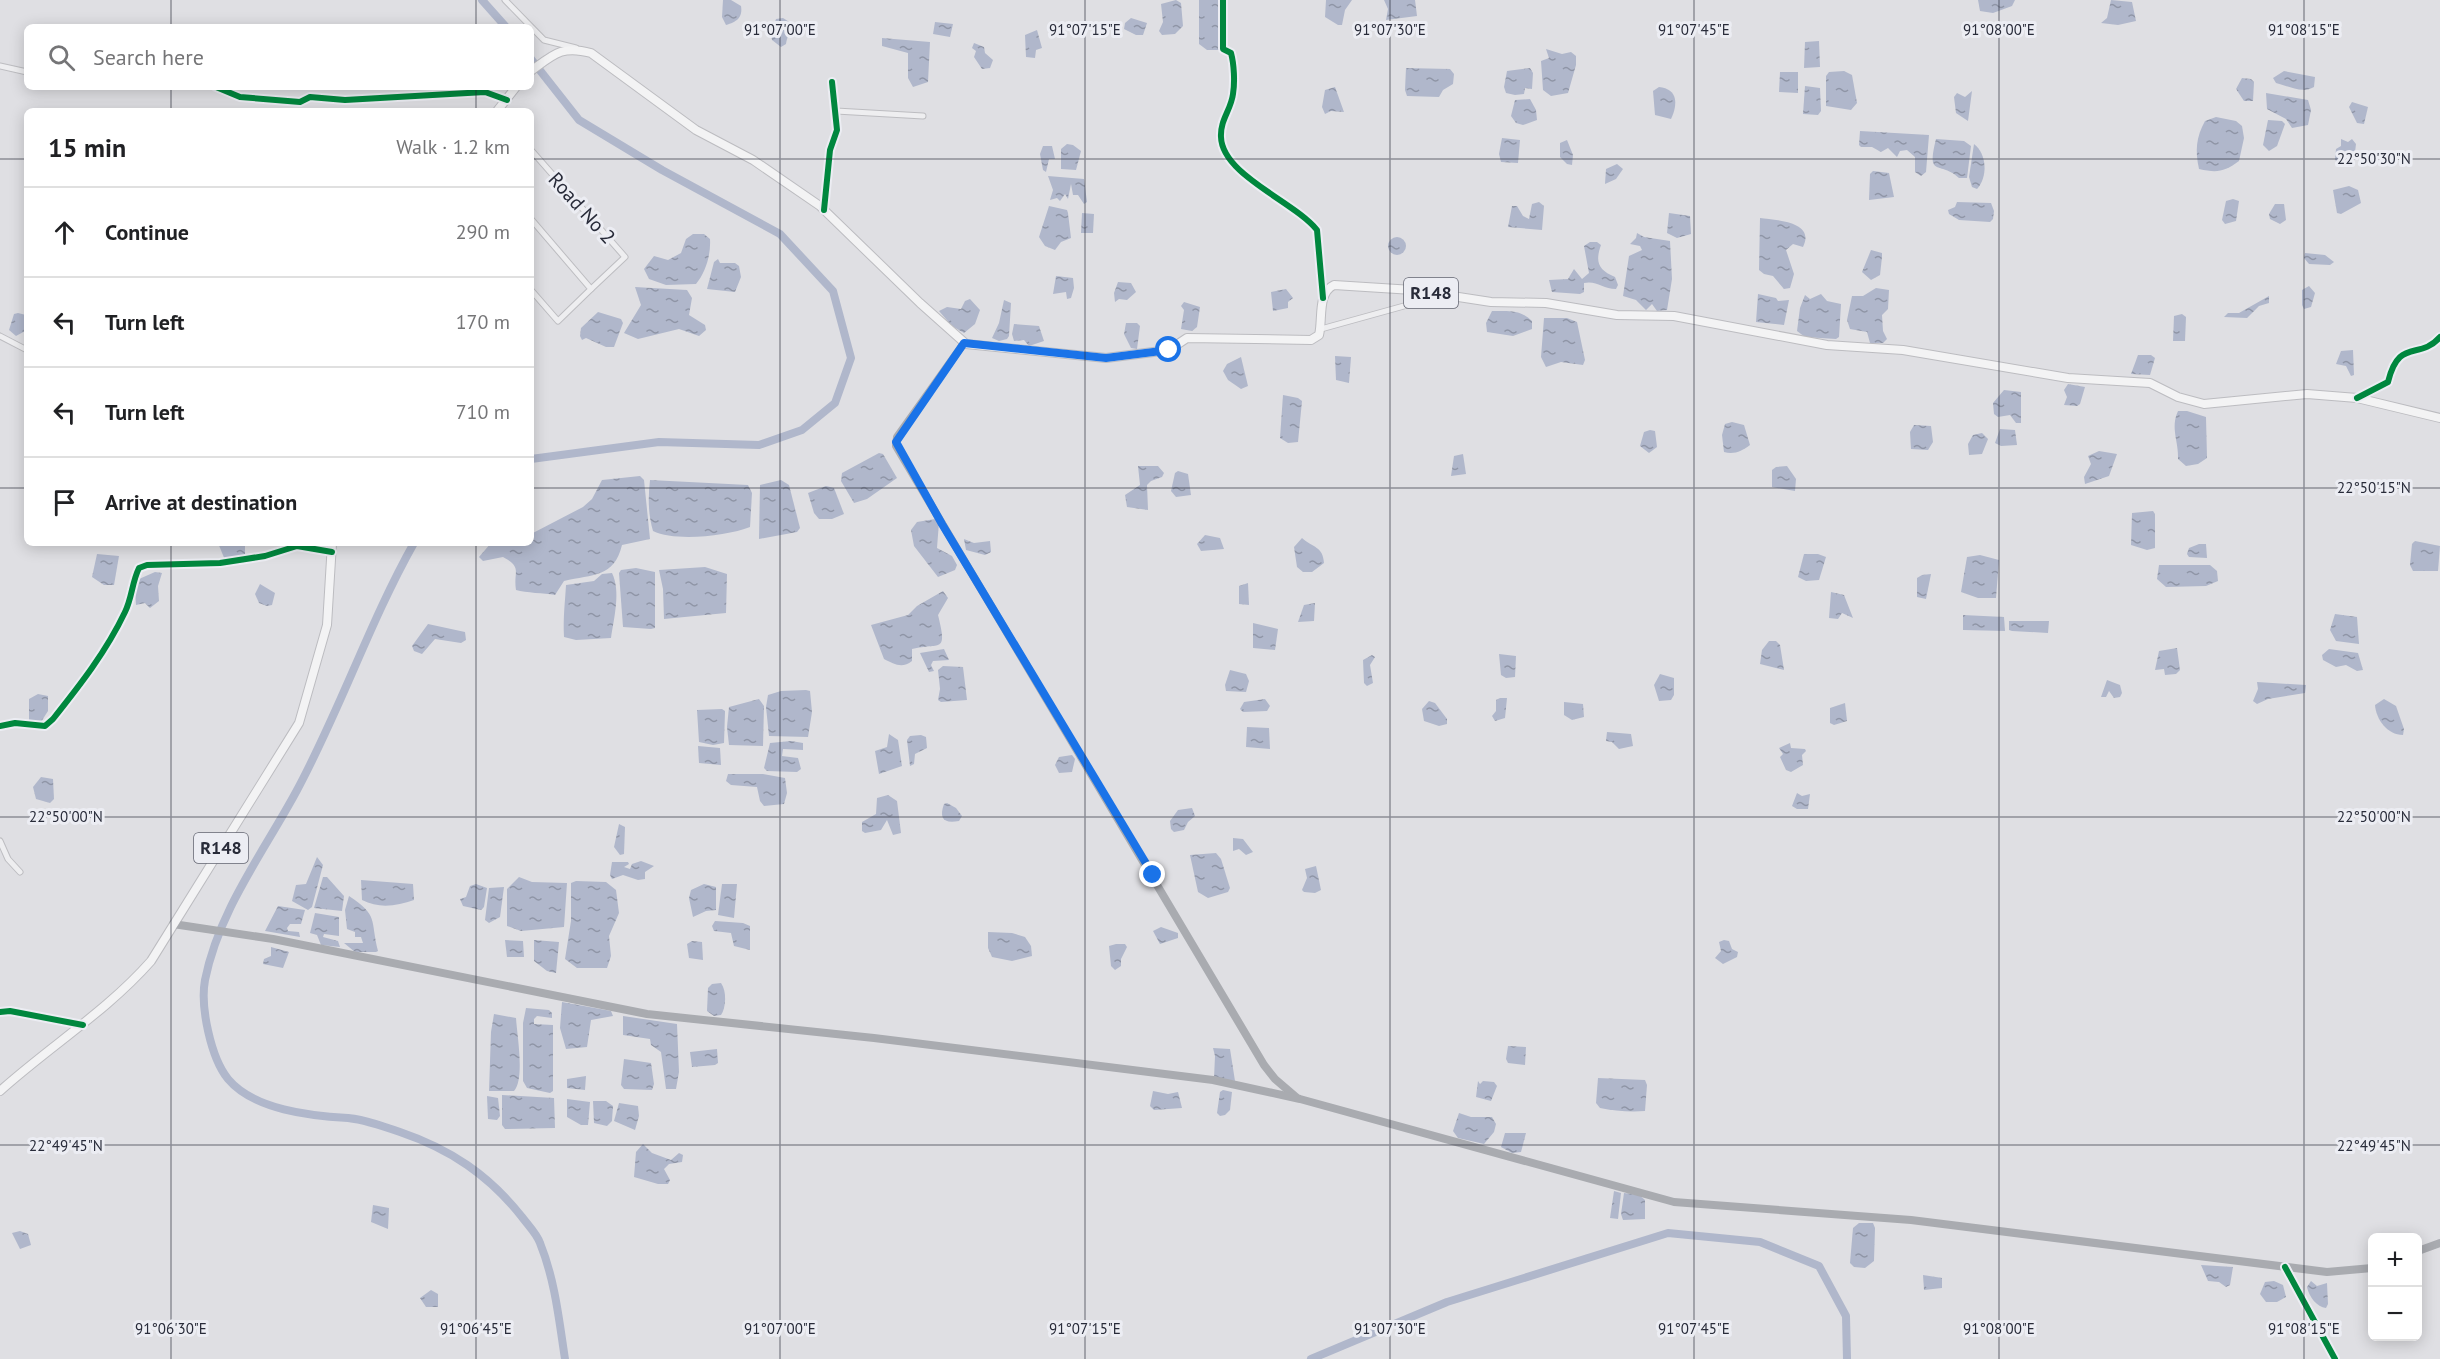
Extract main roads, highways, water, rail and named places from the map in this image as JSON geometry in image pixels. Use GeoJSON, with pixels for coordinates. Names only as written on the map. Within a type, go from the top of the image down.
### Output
{"type":"FeatureCollection","features":[{"type":"Feature","properties":{"kind":"main road"},"geometry":{"type":"LineString","coordinates":[[534,69],[558,51],[577,49],[591,53],[696,130],[753,160],[824,210],[964,343],[897,437],[896,446],[1264,1065],[1275,1079],[1300,1099]]}},
{"type":"Feature","properties":{"kind":"main road"},"geometry":{"type":"LineString","coordinates":[[501,108],[514,90]]}},
{"type":"Feature","properties":{"kind":"main road","name":"R148"},"geometry":{"type":"LineString","coordinates":[[964,343],[1106,358],[1169,350],[1187,338],[1311,340],[1320,335],[1323,298],[1328,288],[1334,285],[1491,302],[1546,303],[1617,315],[1674,316],[1827,345],[1903,350],[2068,378],[2150,382],[2178,397],[2204,404],[2307,394],[2357,398],[2440,418]]}},
{"type":"Feature","properties":{"kind":"main road","name":"R148"},"geometry":{"type":"LineString","coordinates":[[0,1091],[30,1064],[83,1025],[136,978],[151,961],[299,723],[327,625],[332,547]]}},
{"type":"Feature","properties":{"kind":"main road"},"geometry":{"type":"LineString","coordinates":[[173,924],[355,955],[647,1014],[932,1045],[1178,1076],[1300,1099],[1674,1202],[1978,1227],[2327,1272],[2368,1268]]}},
{"type":"Feature","properties":{"kind":"main road"},"geometry":{"type":"LineString","coordinates":[[2422,1250],[2440,1243]]}},
{"type":"Feature","properties":{"kind":"water"},"geometry":{"type":"Polygon","coordinates":[[[723,0],[731,0],[741,6],[738,19],[726,25],[722,17],[723,0]]]}},
{"type":"Feature","properties":{"kind":"water"},"geometry":{"type":"Polygon","coordinates":[[[1176,0],[1181,3],[1183,26],[1175,34],[1162,35],[1159,31],[1163,22],[1161,4],[1176,0]]]}},
{"type":"Feature","properties":{"kind":"water"},"geometry":{"type":"Polygon","coordinates":[[[1199,0],[1223,0],[1220,50],[1207,50],[1199,44],[1199,0]]]}},
{"type":"Feature","properties":{"kind":"water"},"geometry":{"type":"Polygon","coordinates":[[[1326,0],[1352,0],[1345,10],[1342,25],[1325,17],[1326,0]]]}},
{"type":"Feature","properties":{"kind":"water"},"geometry":{"type":"Polygon","coordinates":[[[1384,0],[1415,0],[1417,16],[1386,20],[1388,9],[1384,0]]]}},
{"type":"Feature","properties":{"kind":"water"},"geometry":{"type":"Polygon","coordinates":[[[1978,0],[2015,0],[2012,6],[1993,13],[1980,11],[1978,0]]]}},
{"type":"Feature","properties":{"kind":"water"},"geometry":{"type":"Polygon","coordinates":[[[2111,0],[2132,2],[2136,21],[2118,25],[2101,23],[2107,18],[2111,0]]]}},
{"type":"Feature","properties":{"kind":"water"},"geometry":{"type":"Polygon","coordinates":[[[783,18],[791,23],[791,26],[786,44],[781,47],[772,40],[771,33],[776,19],[783,18]]]}},
{"type":"Feature","properties":{"kind":"water"},"geometry":{"type":"Polygon","coordinates":[[[1131,18],[1147,23],[1143,35],[1136,35],[1124,29],[1125,23],[1131,18]]]}},
{"type":"Feature","properties":{"kind":"water"},"geometry":{"type":"Polygon","coordinates":[[[935,22],[953,24],[950,37],[933,34],[935,22]]]}},
{"type":"Feature","properties":{"kind":"water"},"geometry":{"type":"Polygon","coordinates":[[[1037,30],[1042,48],[1036,50],[1035,58],[1026,57],[1025,35],[1037,30]]]}},
{"type":"Feature","properties":{"kind":"water"},"geometry":{"type":"Polygon","coordinates":[[[882,38],[930,42],[928,82],[913,87],[908,78],[908,53],[882,46],[882,38]]]}},
{"type":"Feature","properties":{"kind":"water"},"geometry":{"type":"Polygon","coordinates":[[[1819,41],[1820,67],[1804,68],[1805,42],[1819,41]]]}},
{"type":"Feature","properties":{"kind":"water"},"geometry":{"type":"Polygon","coordinates":[[[974,43],[984,47],[985,53],[993,60],[990,68],[982,69],[974,57],[976,51],[972,48],[974,43]]]}},
{"type":"Feature","properties":{"kind":"water"},"geometry":{"type":"Polygon","coordinates":[[[1546,49],[1562,54],[1571,52],[1576,56],[1576,65],[1568,93],[1551,96],[1543,90],[1541,61],[1549,58],[1546,49]]]}},
{"type":"Feature","properties":{"kind":"water"},"geometry":{"type":"Polygon","coordinates":[[[1406,68],[1450,69],[1454,74],[1453,84],[1443,90],[1439,97],[1407,96],[1406,68]]]}},
{"type":"Feature","properties":{"kind":"water"},"geometry":{"type":"Polygon","coordinates":[[[1530,68],[1533,73],[1532,89],[1525,88],[1524,94],[1506,93],[1504,87],[1507,71],[1530,68]]]}},
{"type":"Feature","properties":{"kind":"water"},"geometry":{"type":"Polygon","coordinates":[[[1844,71],[1852,75],[1857,103],[1851,110],[1826,106],[1826,76],[1829,72],[1844,71]]]}},
{"type":"Feature","properties":{"kind":"water"},"geometry":{"type":"Polygon","coordinates":[[[2284,71],[2315,77],[2314,87],[2300,90],[2276,83],[2273,78],[2284,71]]]}},
{"type":"Feature","properties":{"kind":"water"},"geometry":{"type":"Polygon","coordinates":[[[1780,72],[1798,72],[1798,93],[1779,92],[1780,72]]]}},
{"type":"Feature","properties":{"kind":"water"},"geometry":{"type":"Polygon","coordinates":[[[2242,78],[2251,79],[2254,82],[2253,101],[2244,101],[2236,89],[2242,78]]]}},
{"type":"Feature","properties":{"kind":"water"},"geometry":{"type":"Polygon","coordinates":[[[1805,86],[1820,88],[1821,111],[1818,115],[1803,114],[1805,86]]]}},
{"type":"Feature","properties":{"kind":"water"},"geometry":{"type":"Polygon","coordinates":[[[1335,87],[1344,112],[1331,111],[1325,114],[1322,107],[1325,90],[1335,87]]]}},
{"type":"Feature","properties":{"kind":"water"},"geometry":{"type":"Polygon","coordinates":[[[1659,87],[1670,91],[1675,98],[1675,108],[1671,119],[1655,115],[1653,91],[1659,87]]]}},
{"type":"Feature","properties":{"kind":"water"},"geometry":{"type":"Polygon","coordinates":[[[1972,91],[1968,121],[1956,113],[1954,97],[1957,93],[1965,97],[1972,91]]]}},
{"type":"Feature","properties":{"kind":"water"},"geometry":{"type":"Polygon","coordinates":[[[2266,93],[2308,100],[2311,110],[2308,125],[2292,128],[2286,119],[2267,109],[2266,93]]]}},
{"type":"Feature","properties":{"kind":"water"},"geometry":{"type":"Polygon","coordinates":[[[1530,99],[1536,110],[1537,120],[1523,125],[1516,123],[1511,116],[1515,100],[1530,99]]]}},
{"type":"Feature","properties":{"kind":"water"},"geometry":{"type":"Polygon","coordinates":[[[2352,102],[2368,107],[2364,124],[2357,123],[2349,107],[2352,102]]]}},
{"type":"Feature","properties":{"kind":"water"},"geometry":{"type":"Polygon","coordinates":[[[2216,117],[2236,121],[2242,126],[2244,138],[2239,161],[2220,171],[2199,169],[2198,138],[2205,121],[2216,117]]]}},
{"type":"Feature","properties":{"kind":"water"},"geometry":{"type":"Polygon","coordinates":[[[2268,120],[2282,121],[2285,124],[2277,146],[2269,151],[2263,145],[2268,120]]]}},
{"type":"Feature","properties":{"kind":"water"},"geometry":{"type":"Polygon","coordinates":[[[1860,131],[1929,135],[1926,172],[1921,176],[1915,172],[1915,157],[1907,150],[1900,151],[1897,157],[1888,148],[1881,152],[1872,147],[1861,147],[1859,145],[1860,131]]]}},
{"type":"Feature","properties":{"kind":"water"},"geometry":{"type":"Polygon","coordinates":[[[1502,138],[1520,140],[1518,163],[1501,162],[1499,154],[1502,138]]]}},
{"type":"Feature","properties":{"kind":"water"},"geometry":{"type":"Polygon","coordinates":[[[1936,139],[1964,141],[1971,146],[1967,178],[1959,178],[1934,164],[1933,151],[1936,139]]]}},
{"type":"Feature","properties":{"kind":"water"},"geometry":{"type":"Polygon","coordinates":[[[2341,139],[2348,142],[2352,139],[2356,144],[2355,152],[2348,155],[2343,164],[2335,160],[2336,149],[2341,146],[2341,139]]]}},
{"type":"Feature","properties":{"kind":"water"},"geometry":{"type":"Polygon","coordinates":[[[1567,140],[1573,155],[1572,165],[1567,164],[1560,157],[1560,143],[1567,140]]]}},
{"type":"Feature","properties":{"kind":"water"},"geometry":{"type":"Polygon","coordinates":[[[1067,144],[1081,151],[1076,170],[1061,169],[1061,149],[1067,144]]]}},
{"type":"Feature","properties":{"kind":"water"},"geometry":{"type":"Polygon","coordinates":[[[1974,144],[1984,159],[1983,178],[1977,189],[1972,187],[1969,177],[1974,144]]]}},
{"type":"Feature","properties":{"kind":"water"},"geometry":{"type":"Polygon","coordinates":[[[1043,146],[1052,146],[1055,159],[1049,159],[1046,172],[1043,170],[1040,154],[1043,146]]]}},
{"type":"Feature","properties":{"kind":"water"},"geometry":{"type":"Polygon","coordinates":[[[1617,164],[1623,169],[1616,179],[1605,184],[1606,169],[1617,164]]]}},
{"type":"Feature","properties":{"kind":"water"},"geometry":{"type":"Polygon","coordinates":[[[1873,171],[1889,173],[1894,197],[1869,200],[1870,174],[1873,171]]]}},
{"type":"Feature","properties":{"kind":"water"},"geometry":{"type":"Polygon","coordinates":[[[1048,176],[1084,179],[1087,202],[1084,204],[1078,195],[1073,195],[1071,184],[1068,199],[1065,194],[1060,201],[1057,198],[1050,200],[1053,190],[1048,176]]]}},
{"type":"Feature","properties":{"kind":"water"},"geometry":{"type":"Polygon","coordinates":[[[2349,186],[2358,190],[2361,203],[2341,214],[2337,213],[2333,190],[2349,186]]]}},
{"type":"Feature","properties":{"kind":"water"},"geometry":{"type":"Polygon","coordinates":[[[2233,199],[2239,201],[2236,221],[2225,224],[2222,220],[2226,201],[2233,199]]]}},
{"type":"Feature","properties":{"kind":"water"},"geometry":{"type":"Polygon","coordinates":[[[1539,202],[1544,206],[1542,230],[1508,227],[1512,206],[1517,206],[1523,216],[1529,219],[1532,204],[1539,202]]]}},
{"type":"Feature","properties":{"kind":"water"},"geometry":{"type":"Polygon","coordinates":[[[1957,202],[1991,203],[1994,211],[1993,219],[1990,222],[1959,220],[1949,214],[1948,210],[1955,207],[1957,202]]]}},
{"type":"Feature","properties":{"kind":"water"},"geometry":{"type":"Polygon","coordinates":[[[2275,204],[2284,204],[2286,220],[2280,224],[2270,219],[2269,214],[2275,204]]]}},
{"type":"Feature","properties":{"kind":"water"},"geometry":{"type":"Polygon","coordinates":[[[1049,206],[1067,210],[1068,213],[1071,238],[1061,242],[1055,250],[1045,246],[1039,237],[1049,206]]]}},
{"type":"Feature","properties":{"kind":"water"},"geometry":{"type":"Polygon","coordinates":[[[1082,213],[1094,214],[1093,233],[1081,233],[1082,213]]]}},
{"type":"Feature","properties":{"kind":"water"},"geometry":{"type":"Polygon","coordinates":[[[1669,213],[1690,216],[1691,234],[1677,238],[1667,233],[1669,213]]]}},
{"type":"Feature","properties":{"kind":"water"},"geometry":{"type":"Polygon","coordinates":[[[1760,218],[1784,221],[1799,227],[1804,232],[1806,238],[1803,247],[1793,244],[1786,250],[1794,274],[1790,288],[1784,289],[1773,276],[1759,270],[1760,218]]]}},
{"type":"Feature","properties":{"kind":"water"},"geometry":{"type":"Polygon","coordinates":[[[1637,233],[1644,237],[1670,241],[1672,279],[1667,310],[1657,311],[1652,304],[1646,310],[1636,300],[1623,296],[1629,256],[1642,250],[1640,246],[1630,244],[1636,238],[1637,233]]]}},
{"type":"Feature","properties":{"kind":"water"},"geometry":{"type":"Polygon","coordinates":[[[693,234],[704,234],[710,239],[707,263],[696,284],[666,285],[649,279],[644,269],[654,256],[668,260],[681,253],[686,239],[693,234]]]}},
{"type":"Feature","properties":{"kind":"water"},"geometry":{"type":"Polygon","coordinates":[[[1397,237],[1403,240],[1406,246],[1403,252],[1397,255],[1391,252],[1388,246],[1391,240],[1397,237]]]}},
{"type":"Feature","properties":{"kind":"water"},"geometry":{"type":"Polygon","coordinates":[[[1590,242],[1597,242],[1601,245],[1598,256],[1599,265],[1615,277],[1618,285],[1616,289],[1588,282],[1584,283],[1584,292],[1580,294],[1552,292],[1549,280],[1568,279],[1574,269],[1582,279],[1589,273],[1584,246],[1590,242]]]}},
{"type":"Feature","properties":{"kind":"water"},"geometry":{"type":"Polygon","coordinates":[[[1871,250],[1882,253],[1882,257],[1880,275],[1871,280],[1862,272],[1871,250]]]}},
{"type":"Feature","properties":{"kind":"water"},"geometry":{"type":"Polygon","coordinates":[[[2305,253],[2325,255],[2334,262],[2330,265],[2309,264],[2304,258],[2305,253]]]}},
{"type":"Feature","properties":{"kind":"water"},"geometry":{"type":"Polygon","coordinates":[[[718,259],[720,263],[735,263],[739,266],[741,277],[735,292],[707,289],[714,262],[718,259]]]}},
{"type":"Feature","properties":{"kind":"water"},"geometry":{"type":"Polygon","coordinates":[[[1056,276],[1073,278],[1074,288],[1071,298],[1067,299],[1066,292],[1053,294],[1056,276]]]}},
{"type":"Feature","properties":{"kind":"water"},"geometry":{"type":"Polygon","coordinates":[[[1118,282],[1131,283],[1136,292],[1127,300],[1119,299],[1115,302],[1114,293],[1118,282]]]}},
{"type":"Feature","properties":{"kind":"water"},"geometry":{"type":"Polygon","coordinates":[[[2309,286],[2315,293],[2311,307],[2304,309],[2302,290],[2309,286]]]}},
{"type":"Feature","properties":{"kind":"water"},"geometry":{"type":"Polygon","coordinates":[[[635,287],[687,290],[692,298],[689,315],[705,325],[706,330],[699,336],[679,329],[638,339],[624,333],[641,305],[635,287]]]}},
{"type":"Feature","properties":{"kind":"water"},"geometry":{"type":"Polygon","coordinates":[[[1876,288],[1889,290],[1888,309],[1882,315],[1883,331],[1887,339],[1883,343],[1870,343],[1867,332],[1850,329],[1847,320],[1852,296],[1863,296],[1876,288]]]}},
{"type":"Feature","properties":{"kind":"water"},"geometry":{"type":"Polygon","coordinates":[[[1286,289],[1293,298],[1288,302],[1288,308],[1273,311],[1271,292],[1286,289]]]}},
{"type":"Feature","properties":{"kind":"water"},"geometry":{"type":"Polygon","coordinates":[[[1758,294],[1776,298],[1778,301],[1789,300],[1784,325],[1756,322],[1758,294]]]}},
{"type":"Feature","properties":{"kind":"water"},"geometry":{"type":"Polygon","coordinates":[[[1821,294],[1827,301],[1841,304],[1839,337],[1836,339],[1805,337],[1797,331],[1800,308],[1805,295],[1810,299],[1821,294]]]}},
{"type":"Feature","properties":{"kind":"water"},"geometry":{"type":"Polygon","coordinates":[[[2269,296],[2269,303],[2259,306],[2247,318],[2224,317],[2228,313],[2239,313],[2269,296]]]}},
{"type":"Feature","properties":{"kind":"water"},"geometry":{"type":"Polygon","coordinates":[[[970,299],[980,310],[975,324],[964,333],[952,326],[939,311],[947,307],[961,309],[965,301],[970,299]]]}},
{"type":"Feature","properties":{"kind":"water"},"geometry":{"type":"Polygon","coordinates":[[[1004,300],[1011,303],[1009,336],[999,341],[992,338],[999,323],[1004,300]]]}},
{"type":"Feature","properties":{"kind":"water"},"geometry":{"type":"Polygon","coordinates":[[[1184,302],[1200,307],[1197,327],[1192,331],[1181,329],[1184,310],[1181,306],[1184,302]]]}},
{"type":"Feature","properties":{"kind":"water"},"geometry":{"type":"Polygon","coordinates":[[[1492,311],[1523,314],[1532,321],[1532,329],[1513,336],[1487,332],[1486,323],[1492,311]]]}},
{"type":"Feature","properties":{"kind":"water"},"geometry":{"type":"Polygon","coordinates":[[[598,312],[621,319],[623,323],[614,347],[606,347],[586,338],[582,340],[580,336],[581,328],[598,312]]]}},
{"type":"Feature","properties":{"kind":"water"},"geometry":{"type":"Polygon","coordinates":[[[14,314],[24,314],[24,332],[16,336],[9,330],[14,314]]]}},
{"type":"Feature","properties":{"kind":"water"},"geometry":{"type":"Polygon","coordinates":[[[2182,314],[2186,317],[2185,341],[2173,341],[2174,316],[2182,314]]]}},
{"type":"Feature","properties":{"kind":"water"},"geometry":{"type":"Polygon","coordinates":[[[1544,318],[1567,318],[1577,322],[1585,360],[1583,365],[1561,362],[1546,367],[1541,357],[1544,318]]]}},
{"type":"Feature","properties":{"kind":"water"},"geometry":{"type":"Polygon","coordinates":[[[1126,323],[1137,323],[1140,326],[1137,349],[1131,348],[1124,334],[1126,323]]]}},
{"type":"Feature","properties":{"kind":"water"},"geometry":{"type":"Polygon","coordinates":[[[1014,324],[1039,326],[1044,341],[1029,346],[1024,340],[1014,341],[1012,334],[1014,324]]]}},
{"type":"Feature","properties":{"kind":"water"},"geometry":{"type":"Polygon","coordinates":[[[2353,350],[2354,375],[2351,376],[2346,366],[2336,364],[2341,351],[2353,350]]]}},
{"type":"Feature","properties":{"kind":"water"},"geometry":{"type":"Polygon","coordinates":[[[2138,355],[2151,355],[2155,358],[2150,375],[2131,374],[2138,355]]]}},
{"type":"Feature","properties":{"kind":"water"},"geometry":{"type":"Polygon","coordinates":[[[1335,356],[1351,357],[1349,383],[1336,380],[1335,356]]]}},
{"type":"Feature","properties":{"kind":"water"},"geometry":{"type":"Polygon","coordinates":[[[1241,357],[1248,386],[1241,389],[1228,380],[1223,371],[1227,364],[1241,357]]]}},
{"type":"Feature","properties":{"kind":"water"},"geometry":{"type":"Polygon","coordinates":[[[2068,384],[2085,387],[2080,404],[2077,406],[2064,405],[2067,397],[2064,390],[2068,384]]]}},
{"type":"Feature","properties":{"kind":"water"},"geometry":{"type":"Polygon","coordinates":[[[2004,390],[2021,392],[2021,423],[2016,423],[2010,415],[1998,417],[1994,414],[1993,403],[2004,390]]]}},
{"type":"Feature","properties":{"kind":"water"},"geometry":{"type":"Polygon","coordinates":[[[1283,395],[1302,401],[1298,442],[1288,443],[1280,438],[1283,395]]]}},
{"type":"Feature","properties":{"kind":"water"},"geometry":{"type":"Polygon","coordinates":[[[2178,411],[2187,411],[2206,417],[2207,458],[2198,464],[2186,466],[2178,459],[2175,423],[2178,411]]]}},
{"type":"Feature","properties":{"kind":"water"},"geometry":{"type":"Polygon","coordinates":[[[1732,422],[1744,425],[1750,445],[1738,452],[1728,453],[1724,452],[1722,435],[1725,424],[1732,422]]]}},
{"type":"Feature","properties":{"kind":"water"},"geometry":{"type":"Polygon","coordinates":[[[1914,425],[1931,426],[1933,442],[1928,450],[1911,449],[1910,432],[1914,425]]]}},
{"type":"Feature","properties":{"kind":"water"},"geometry":{"type":"Polygon","coordinates":[[[2000,429],[2015,430],[2017,445],[2001,446],[1995,443],[2000,429]]]}},
{"type":"Feature","properties":{"kind":"water"},"geometry":{"type":"Polygon","coordinates":[[[1655,431],[1657,447],[1649,453],[1640,446],[1644,432],[1655,431]]]}},
{"type":"Feature","properties":{"kind":"water"},"geometry":{"type":"Polygon","coordinates":[[[1982,433],[1988,439],[1982,454],[1969,455],[1968,444],[1973,435],[1982,433]]]}},
{"type":"Feature","properties":{"kind":"water"},"geometry":{"type":"Polygon","coordinates":[[[2099,451],[2117,454],[2109,476],[2085,484],[2084,477],[2091,464],[2088,456],[2099,451]]]}},
{"type":"Feature","properties":{"kind":"water"},"geometry":{"type":"Polygon","coordinates":[[[879,453],[883,454],[897,478],[867,499],[854,503],[841,481],[842,473],[879,453]]]}},
{"type":"Feature","properties":{"kind":"water"},"geometry":{"type":"Polygon","coordinates":[[[1463,454],[1466,474],[1451,476],[1454,456],[1463,454]]]}},
{"type":"Feature","properties":{"kind":"water"},"geometry":{"type":"Polygon","coordinates":[[[1138,466],[1158,466],[1164,473],[1162,477],[1147,485],[1148,510],[1127,507],[1125,495],[1140,485],[1138,466]]]}},
{"type":"Feature","properties":{"kind":"water"},"geometry":{"type":"Polygon","coordinates":[[[1787,466],[1796,479],[1795,491],[1772,487],[1772,470],[1776,467],[1787,466]]]}},
{"type":"Feature","properties":{"kind":"water"},"geometry":{"type":"Polygon","coordinates":[[[1178,471],[1188,474],[1191,495],[1176,497],[1171,491],[1175,473],[1178,471]]]}},
{"type":"Feature","properties":{"kind":"water"},"geometry":{"type":"Polygon","coordinates":[[[640,476],[644,480],[650,539],[622,545],[614,564],[608,569],[601,573],[564,581],[555,595],[516,590],[516,570],[513,564],[503,557],[483,561],[479,557],[488,546],[534,546],[534,532],[583,507],[592,499],[602,480],[640,476]]]}},
{"type":"Feature","properties":{"kind":"water"},"geometry":{"type":"Polygon","coordinates":[[[650,480],[748,485],[752,493],[750,527],[728,533],[687,537],[653,531],[649,506],[650,480]]]}},
{"type":"Feature","properties":{"kind":"water"},"geometry":{"type":"Polygon","coordinates":[[[781,480],[789,485],[800,528],[797,532],[759,539],[760,485],[781,480]]]}},
{"type":"Feature","properties":{"kind":"water"},"geometry":{"type":"Polygon","coordinates":[[[826,486],[834,488],[844,514],[832,519],[819,519],[814,513],[808,493],[826,486]]]}},
{"type":"Feature","properties":{"kind":"water"},"geometry":{"type":"Polygon","coordinates":[[[2153,511],[2155,514],[2155,548],[2147,550],[2131,545],[2132,513],[2153,511]]]}},
{"type":"Feature","properties":{"kind":"water"},"geometry":{"type":"Polygon","coordinates":[[[935,519],[939,522],[937,548],[952,556],[957,565],[955,570],[938,577],[914,546],[911,530],[917,522],[935,519]]]}},
{"type":"Feature","properties":{"kind":"water"},"geometry":{"type":"Polygon","coordinates":[[[1205,535],[1220,538],[1224,549],[1201,551],[1197,544],[1205,535]]]}},
{"type":"Feature","properties":{"kind":"water"},"geometry":{"type":"Polygon","coordinates":[[[1302,538],[1322,553],[1324,563],[1312,572],[1303,572],[1297,567],[1294,547],[1302,538]]]}},
{"type":"Feature","properties":{"kind":"water"},"geometry":{"type":"Polygon","coordinates":[[[964,539],[974,543],[990,541],[991,552],[985,555],[966,550],[964,539]]]}},
{"type":"Feature","properties":{"kind":"water"},"geometry":{"type":"Polygon","coordinates":[[[2415,541],[2440,546],[2438,571],[2413,571],[2410,565],[2412,544],[2415,541]]]}},
{"type":"Feature","properties":{"kind":"water"},"geometry":{"type":"Polygon","coordinates":[[[2206,544],[2207,558],[2189,557],[2187,554],[2189,548],[2206,544]]]}},
{"type":"Feature","properties":{"kind":"water"},"geometry":{"type":"Polygon","coordinates":[[[219,546],[245,546],[245,555],[235,560],[225,560],[219,546]]]}},
{"type":"Feature","properties":{"kind":"water"},"geometry":{"type":"Polygon","coordinates":[[[97,554],[119,556],[114,585],[104,585],[92,577],[97,554]]]}},
{"type":"Feature","properties":{"kind":"water"},"geometry":{"type":"Polygon","coordinates":[[[1804,554],[1818,554],[1826,557],[1819,580],[1806,581],[1798,577],[1804,554]]]}},
{"type":"Feature","properties":{"kind":"water"},"geometry":{"type":"Polygon","coordinates":[[[1980,555],[1999,560],[1996,598],[1978,598],[1961,592],[1967,557],[1980,555]]]}},
{"type":"Feature","properties":{"kind":"water"},"geometry":{"type":"Polygon","coordinates":[[[2159,565],[2210,565],[2217,571],[2218,581],[2206,586],[2166,587],[2157,579],[2159,565]]]}},
{"type":"Feature","properties":{"kind":"water"},"geometry":{"type":"Polygon","coordinates":[[[705,567],[727,574],[726,613],[664,619],[663,589],[659,570],[705,567]]]}},
{"type":"Feature","properties":{"kind":"water"},"geometry":{"type":"Polygon","coordinates":[[[636,568],[655,572],[655,628],[623,627],[619,573],[621,570],[636,568]]]}},
{"type":"Feature","properties":{"kind":"water"},"geometry":{"type":"Polygon","coordinates":[[[155,572],[162,573],[158,586],[159,601],[150,608],[145,603],[136,605],[135,590],[139,579],[155,572]]]}},
{"type":"Feature","properties":{"kind":"water"},"geometry":{"type":"Polygon","coordinates":[[[612,573],[616,596],[611,638],[576,640],[564,637],[566,585],[594,581],[602,574],[612,573]]]}},
{"type":"Feature","properties":{"kind":"water"},"geometry":{"type":"Polygon","coordinates":[[[1931,574],[1926,599],[1917,597],[1917,578],[1931,574]]]}},
{"type":"Feature","properties":{"kind":"water"},"geometry":{"type":"Polygon","coordinates":[[[1248,583],[1249,605],[1239,604],[1239,586],[1248,583]]]}},
{"type":"Feature","properties":{"kind":"water"},"geometry":{"type":"Polygon","coordinates":[[[260,584],[275,593],[272,605],[259,603],[255,594],[260,584]]]}},
{"type":"Feature","properties":{"kind":"water"},"geometry":{"type":"Polygon","coordinates":[[[943,591],[948,598],[938,615],[942,641],[935,646],[912,649],[912,661],[905,665],[884,659],[871,625],[908,615],[917,606],[943,591]]]}},
{"type":"Feature","properties":{"kind":"water"},"geometry":{"type":"Polygon","coordinates":[[[1831,592],[1844,595],[1853,618],[1842,613],[1838,619],[1829,618],[1831,592]]]}},
{"type":"Feature","properties":{"kind":"water"},"geometry":{"type":"Polygon","coordinates":[[[1315,603],[1314,621],[1298,622],[1304,605],[1315,603]]]}},
{"type":"Feature","properties":{"kind":"water"},"geometry":{"type":"Polygon","coordinates":[[[2335,614],[2357,617],[2359,644],[2336,641],[2330,630],[2335,614]]]}},
{"type":"Feature","properties":{"kind":"water"},"geometry":{"type":"Polygon","coordinates":[[[1963,615],[2004,617],[2005,631],[1963,630],[1963,615]]]}},
{"type":"Feature","properties":{"kind":"water"},"geometry":{"type":"Polygon","coordinates":[[[2009,621],[2049,621],[2048,633],[2012,631],[2009,630],[2009,621]]]}},
{"type":"Feature","properties":{"kind":"water"},"geometry":{"type":"Polygon","coordinates":[[[1253,623],[1278,629],[1275,650],[1253,648],[1253,623]]]}},
{"type":"Feature","properties":{"kind":"water"},"geometry":{"type":"Polygon","coordinates":[[[428,624],[465,632],[466,640],[461,643],[435,639],[422,654],[414,651],[412,646],[428,624]]]}},
{"type":"Feature","properties":{"kind":"water"},"geometry":{"type":"Polygon","coordinates":[[[1769,641],[1776,641],[1780,645],[1784,670],[1760,664],[1762,650],[1769,641]]]}},
{"type":"Feature","properties":{"kind":"water"},"geometry":{"type":"Polygon","coordinates":[[[2177,648],[2180,670],[2176,674],[2165,675],[2164,669],[2155,670],[2159,651],[2177,648]]]}},
{"type":"Feature","properties":{"kind":"water"},"geometry":{"type":"Polygon","coordinates":[[[944,649],[949,660],[933,661],[931,665],[934,671],[929,672],[920,653],[944,649]]]}},
{"type":"Feature","properties":{"kind":"water"},"geometry":{"type":"Polygon","coordinates":[[[2329,649],[2358,653],[2363,670],[2357,671],[2346,665],[2336,667],[2323,660],[2322,655],[2329,649]]]}},
{"type":"Feature","properties":{"kind":"water"},"geometry":{"type":"Polygon","coordinates":[[[1499,654],[1516,656],[1515,677],[1506,678],[1501,675],[1499,654]]]}},
{"type":"Feature","properties":{"kind":"water"},"geometry":{"type":"Polygon","coordinates":[[[1372,655],[1375,657],[1370,665],[1373,683],[1367,686],[1364,683],[1363,660],[1372,655]]]}},
{"type":"Feature","properties":{"kind":"water"},"geometry":{"type":"Polygon","coordinates":[[[943,666],[963,667],[967,700],[941,702],[938,700],[940,689],[938,670],[943,666]]]}},
{"type":"Feature","properties":{"kind":"water"},"geometry":{"type":"Polygon","coordinates":[[[1230,670],[1246,674],[1249,681],[1246,692],[1226,691],[1225,685],[1230,670]]]}},
{"type":"Feature","properties":{"kind":"water"},"geometry":{"type":"Polygon","coordinates":[[[1660,674],[1674,678],[1674,695],[1671,700],[1659,701],[1654,685],[1660,674]]]}},
{"type":"Feature","properties":{"kind":"water"},"geometry":{"type":"Polygon","coordinates":[[[2107,680],[2120,685],[2122,693],[2120,697],[2114,698],[2109,691],[2106,697],[2101,697],[2107,680]]]}},
{"type":"Feature","properties":{"kind":"water"},"geometry":{"type":"Polygon","coordinates":[[[2257,682],[2306,685],[2305,693],[2268,699],[2257,704],[2253,701],[2258,689],[2257,682]]]}},
{"type":"Feature","properties":{"kind":"water"},"geometry":{"type":"Polygon","coordinates":[[[781,691],[810,691],[812,712],[808,737],[769,736],[766,707],[768,695],[781,691]]]}},
{"type":"Feature","properties":{"kind":"water"},"geometry":{"type":"Polygon","coordinates":[[[38,694],[48,696],[48,711],[41,722],[34,724],[29,722],[29,699],[38,694]]]}},
{"type":"Feature","properties":{"kind":"water"},"geometry":{"type":"Polygon","coordinates":[[[1507,698],[1505,718],[1495,721],[1492,716],[1496,711],[1496,700],[1507,698]]]}},
{"type":"Feature","properties":{"kind":"water"},"geometry":{"type":"Polygon","coordinates":[[[759,699],[764,706],[763,746],[729,745],[727,727],[729,707],[759,699]]]}},
{"type":"Feature","properties":{"kind":"water"},"geometry":{"type":"Polygon","coordinates":[[[1265,699],[1270,706],[1267,711],[1243,712],[1240,709],[1244,702],[1265,699]]]}},
{"type":"Feature","properties":{"kind":"water"},"geometry":{"type":"Polygon","coordinates":[[[2384,699],[2396,706],[2404,729],[2403,735],[2387,729],[2380,721],[2375,705],[2384,699]]]}},
{"type":"Feature","properties":{"kind":"water"},"geometry":{"type":"Polygon","coordinates":[[[1429,701],[1435,703],[1447,719],[1447,724],[1439,726],[1424,721],[1422,709],[1429,701]]]}},
{"type":"Feature","properties":{"kind":"water"},"geometry":{"type":"Polygon","coordinates":[[[1564,702],[1583,704],[1584,717],[1572,720],[1564,715],[1564,702]]]}},
{"type":"Feature","properties":{"kind":"water"},"geometry":{"type":"Polygon","coordinates":[[[1845,703],[1847,721],[1834,725],[1830,723],[1830,708],[1845,703]]]}},
{"type":"Feature","properties":{"kind":"water"},"geometry":{"type":"Polygon","coordinates":[[[722,709],[725,711],[724,743],[713,745],[699,742],[697,710],[722,709]]]}},
{"type":"Feature","properties":{"kind":"water"},"geometry":{"type":"Polygon","coordinates":[[[1247,727],[1269,728],[1270,749],[1246,747],[1247,727]]]}},
{"type":"Feature","properties":{"kind":"water"},"geometry":{"type":"Polygon","coordinates":[[[1607,732],[1631,734],[1633,746],[1619,749],[1612,742],[1606,741],[1607,732]]]}},
{"type":"Feature","properties":{"kind":"water"},"geometry":{"type":"Polygon","coordinates":[[[889,734],[898,740],[902,766],[879,774],[875,751],[887,747],[889,734]]]}},
{"type":"Feature","properties":{"kind":"water"},"geometry":{"type":"Polygon","coordinates":[[[910,736],[926,737],[927,748],[915,754],[914,764],[910,766],[907,740],[910,736]]]}},
{"type":"Feature","properties":{"kind":"water"},"geometry":{"type":"Polygon","coordinates":[[[791,741],[803,743],[803,750],[783,749],[782,756],[798,758],[801,769],[797,772],[767,771],[764,768],[770,743],[791,741]]]}},
{"type":"Feature","properties":{"kind":"water"},"geometry":{"type":"Polygon","coordinates":[[[1790,743],[1791,748],[1806,751],[1802,755],[1803,765],[1791,772],[1786,770],[1780,757],[1783,754],[1779,748],[1790,743]]]}},
{"type":"Feature","properties":{"kind":"water"},"geometry":{"type":"Polygon","coordinates":[[[698,746],[720,748],[721,765],[699,763],[698,746]]]}},
{"type":"Feature","properties":{"kind":"water"},"geometry":{"type":"Polygon","coordinates":[[[1072,755],[1075,759],[1072,772],[1059,773],[1055,765],[1059,757],[1072,755]]]}},
{"type":"Feature","properties":{"kind":"water"},"geometry":{"type":"Polygon","coordinates":[[[728,774],[763,774],[785,778],[787,793],[784,804],[764,806],[760,801],[757,787],[731,785],[726,781],[728,774]]]}},
{"type":"Feature","properties":{"kind":"water"},"geometry":{"type":"Polygon","coordinates":[[[41,777],[53,779],[54,799],[50,803],[36,799],[33,787],[41,777]]]}},
{"type":"Feature","properties":{"kind":"water"},"geometry":{"type":"Polygon","coordinates":[[[1797,793],[1802,796],[1810,794],[1808,809],[1797,809],[1792,806],[1797,793]]]}},
{"type":"Feature","properties":{"kind":"water"},"geometry":{"type":"Polygon","coordinates":[[[888,795],[897,801],[901,833],[893,835],[887,820],[881,830],[865,833],[862,831],[862,822],[876,814],[877,798],[888,795]]]}},
{"type":"Feature","properties":{"kind":"water"},"geometry":{"type":"Polygon","coordinates":[[[947,803],[956,808],[962,816],[959,821],[949,822],[942,816],[944,804],[947,803]]]}},
{"type":"Feature","properties":{"kind":"water"},"geometry":{"type":"Polygon","coordinates":[[[1192,808],[1195,816],[1184,830],[1174,832],[1170,821],[1178,810],[1192,808]]]}},
{"type":"Feature","properties":{"kind":"water"},"geometry":{"type":"Polygon","coordinates":[[[619,824],[625,827],[624,854],[620,855],[614,847],[619,824]]]}},
{"type":"Feature","properties":{"kind":"water"},"geometry":{"type":"Polygon","coordinates":[[[1233,838],[1243,839],[1253,852],[1246,855],[1239,849],[1233,851],[1233,838]]]}},
{"type":"Feature","properties":{"kind":"water"},"geometry":{"type":"Polygon","coordinates":[[[1216,853],[1221,859],[1230,888],[1228,892],[1208,898],[1198,892],[1190,855],[1216,853]]]}},
{"type":"Feature","properties":{"kind":"water"},"geometry":{"type":"Polygon","coordinates":[[[317,857],[323,865],[312,907],[308,910],[292,901],[296,885],[306,884],[317,857]]]}},
{"type":"Feature","properties":{"kind":"water"},"geometry":{"type":"Polygon","coordinates":[[[641,861],[654,866],[645,872],[645,879],[638,880],[623,875],[612,879],[610,875],[612,862],[628,862],[629,864],[624,867],[630,869],[632,864],[641,861]]]}},
{"type":"Feature","properties":{"kind":"water"},"geometry":{"type":"Polygon","coordinates":[[[1316,866],[1321,890],[1315,893],[1304,892],[1302,890],[1307,878],[1305,869],[1316,866]]]}},
{"type":"Feature","properties":{"kind":"water"},"geometry":{"type":"Polygon","coordinates":[[[323,877],[327,877],[344,896],[342,911],[314,908],[323,877]]]}},
{"type":"Feature","properties":{"kind":"water"},"geometry":{"type":"Polygon","coordinates":[[[519,877],[532,882],[567,883],[564,927],[521,931],[507,926],[507,889],[519,877]]]}},
{"type":"Feature","properties":{"kind":"water"},"geometry":{"type":"Polygon","coordinates":[[[361,880],[413,884],[414,900],[388,906],[368,903],[362,900],[361,880]]]}},
{"type":"Feature","properties":{"kind":"water"},"geometry":{"type":"Polygon","coordinates":[[[576,881],[606,882],[616,890],[619,913],[609,936],[611,956],[607,968],[577,968],[565,959],[571,921],[571,883],[576,881]]]}},
{"type":"Feature","properties":{"kind":"water"},"geometry":{"type":"Polygon","coordinates":[[[476,884],[487,888],[484,907],[481,910],[463,906],[460,899],[466,897],[470,886],[476,884]]]}},
{"type":"Feature","properties":{"kind":"water"},"geometry":{"type":"Polygon","coordinates":[[[704,884],[716,887],[716,910],[706,911],[693,917],[689,898],[691,890],[704,884]]]}},
{"type":"Feature","properties":{"kind":"water"},"geometry":{"type":"Polygon","coordinates":[[[722,884],[737,884],[734,918],[718,915],[722,884]]]}},
{"type":"Feature","properties":{"kind":"water"},"geometry":{"type":"Polygon","coordinates":[[[504,887],[500,917],[489,923],[485,920],[489,888],[504,887]]]}},
{"type":"Feature","properties":{"kind":"water"},"geometry":{"type":"Polygon","coordinates":[[[349,896],[365,909],[372,919],[378,951],[355,952],[344,943],[363,943],[361,937],[355,937],[355,932],[347,929],[345,910],[349,896]]]}},
{"type":"Feature","properties":{"kind":"water"},"geometry":{"type":"Polygon","coordinates":[[[278,906],[305,910],[301,924],[290,924],[287,928],[288,931],[299,932],[300,937],[265,931],[278,906]]]}},
{"type":"Feature","properties":{"kind":"water"},"geometry":{"type":"Polygon","coordinates":[[[315,913],[339,917],[339,936],[324,934],[323,937],[338,941],[340,947],[321,945],[317,935],[310,933],[315,913]]]}},
{"type":"Feature","properties":{"kind":"water"},"geometry":{"type":"Polygon","coordinates":[[[715,921],[743,923],[750,926],[750,950],[734,946],[731,933],[714,931],[712,926],[715,921]]]}},
{"type":"Feature","properties":{"kind":"water"},"geometry":{"type":"Polygon","coordinates":[[[1161,927],[1178,933],[1178,938],[1160,944],[1153,931],[1161,927]]]}},
{"type":"Feature","properties":{"kind":"water"},"geometry":{"type":"Polygon","coordinates":[[[988,932],[1012,933],[1025,937],[1031,946],[1032,956],[1012,961],[992,957],[988,948],[988,932]]]}},
{"type":"Feature","properties":{"kind":"water"},"geometry":{"type":"Polygon","coordinates":[[[505,940],[523,941],[524,957],[507,957],[505,940]]]}},
{"type":"Feature","properties":{"kind":"water"},"geometry":{"type":"Polygon","coordinates":[[[534,940],[559,942],[556,973],[547,971],[534,961],[534,940]]]}},
{"type":"Feature","properties":{"kind":"water"},"geometry":{"type":"Polygon","coordinates":[[[692,941],[702,942],[703,960],[689,958],[687,944],[692,941]]]}},
{"type":"Feature","properties":{"kind":"water"},"geometry":{"type":"Polygon","coordinates":[[[1729,941],[1732,949],[1738,952],[1737,957],[1723,964],[1715,958],[1721,951],[1719,942],[1729,941]]]}},
{"type":"Feature","properties":{"kind":"water"},"geometry":{"type":"Polygon","coordinates":[[[1125,944],[1127,947],[1121,959],[1121,966],[1115,970],[1111,966],[1109,946],[1125,944]]]}},
{"type":"Feature","properties":{"kind":"water"},"geometry":{"type":"Polygon","coordinates":[[[271,947],[289,952],[283,968],[263,964],[264,959],[271,956],[271,947]]]}},
{"type":"Feature","properties":{"kind":"water"},"geometry":{"type":"Polygon","coordinates":[[[721,983],[725,995],[724,1008],[721,1015],[714,1016],[707,1011],[708,988],[712,984],[721,983]]]}},
{"type":"Feature","properties":{"kind":"water"},"geometry":{"type":"Polygon","coordinates":[[[562,1002],[611,1011],[613,1016],[591,1020],[587,1047],[566,1049],[560,1028],[562,1002]]]}},
{"type":"Feature","properties":{"kind":"water"},"geometry":{"type":"Polygon","coordinates":[[[526,1008],[549,1010],[552,1013],[552,1018],[537,1016],[534,1019],[534,1024],[553,1025],[553,1091],[550,1093],[527,1088],[523,1081],[523,1023],[526,1008]]]}},
{"type":"Feature","properties":{"kind":"water"},"geometry":{"type":"Polygon","coordinates":[[[494,1014],[516,1018],[520,1067],[514,1091],[489,1091],[491,1032],[494,1014]]]}},
{"type":"Feature","properties":{"kind":"water"},"geometry":{"type":"Polygon","coordinates":[[[623,1016],[677,1024],[679,1072],[676,1089],[666,1089],[661,1052],[651,1045],[650,1039],[623,1035],[623,1016]]]}},
{"type":"Feature","properties":{"kind":"water"},"geometry":{"type":"Polygon","coordinates":[[[1508,1046],[1526,1047],[1525,1065],[1508,1063],[1506,1059],[1508,1046]]]}},
{"type":"Feature","properties":{"kind":"water"},"geometry":{"type":"Polygon","coordinates":[[[1213,1048],[1230,1049],[1235,1081],[1214,1078],[1213,1048]]]}},
{"type":"Feature","properties":{"kind":"water"},"geometry":{"type":"Polygon","coordinates":[[[717,1049],[718,1063],[692,1067],[690,1052],[717,1049]]]}},
{"type":"Feature","properties":{"kind":"water"},"geometry":{"type":"Polygon","coordinates":[[[624,1059],[651,1063],[654,1084],[652,1090],[624,1089],[621,1085],[624,1059]]]}},
{"type":"Feature","properties":{"kind":"water"},"geometry":{"type":"Polygon","coordinates":[[[586,1076],[585,1090],[567,1088],[567,1079],[586,1076]]]}},
{"type":"Feature","properties":{"kind":"water"},"geometry":{"type":"Polygon","coordinates":[[[1598,1078],[1645,1080],[1647,1085],[1645,1111],[1600,1108],[1596,1103],[1598,1078]]]}},
{"type":"Feature","properties":{"kind":"water"},"geometry":{"type":"Polygon","coordinates":[[[1478,1081],[1480,1084],[1483,1081],[1494,1082],[1497,1086],[1491,1101],[1476,1097],[1478,1081]]]}},
{"type":"Feature","properties":{"kind":"water"},"geometry":{"type":"Polygon","coordinates":[[[1223,1090],[1232,1092],[1230,1110],[1220,1116],[1217,1113],[1220,1092],[1223,1090]]]}},
{"type":"Feature","properties":{"kind":"water"},"geometry":{"type":"Polygon","coordinates":[[[1153,1091],[1168,1094],[1178,1092],[1182,1108],[1154,1110],[1150,1106],[1153,1091]]]}},
{"type":"Feature","properties":{"kind":"water"},"geometry":{"type":"Polygon","coordinates":[[[502,1095],[554,1098],[555,1128],[505,1129],[502,1125],[502,1095]]]}},
{"type":"Feature","properties":{"kind":"water"},"geometry":{"type":"Polygon","coordinates":[[[487,1096],[498,1098],[500,1116],[497,1120],[488,1119],[487,1096]]]}},
{"type":"Feature","properties":{"kind":"water"},"geometry":{"type":"Polygon","coordinates":[[[567,1099],[590,1102],[588,1125],[581,1125],[567,1117],[567,1099]]]}},
{"type":"Feature","properties":{"kind":"water"},"geometry":{"type":"Polygon","coordinates":[[[593,1101],[606,1101],[613,1106],[612,1121],[607,1126],[594,1123],[593,1101]]]}},
{"type":"Feature","properties":{"kind":"water"},"geometry":{"type":"Polygon","coordinates":[[[619,1103],[638,1106],[639,1116],[635,1130],[614,1121],[619,1103]]]}},
{"type":"Feature","properties":{"kind":"water"},"geometry":{"type":"Polygon","coordinates":[[[1459,1113],[1471,1117],[1492,1117],[1496,1124],[1494,1132],[1484,1144],[1458,1138],[1453,1131],[1459,1113]]]}},
{"type":"Feature","properties":{"kind":"water"},"geometry":{"type":"Polygon","coordinates":[[[1505,1133],[1526,1133],[1521,1152],[1512,1153],[1501,1147],[1505,1133]]]}},
{"type":"Feature","properties":{"kind":"water"},"geometry":{"type":"Polygon","coordinates":[[[643,1144],[652,1153],[671,1160],[679,1153],[683,1155],[682,1162],[669,1164],[664,1169],[670,1180],[668,1184],[658,1184],[634,1177],[636,1152],[643,1144]]]}},
{"type":"Feature","properties":{"kind":"water"},"geometry":{"type":"Polygon","coordinates":[[[1614,1191],[1621,1193],[1618,1219],[1610,1218],[1614,1191]]]}},
{"type":"Feature","properties":{"kind":"water"},"geometry":{"type":"Polygon","coordinates":[[[1624,1193],[1639,1195],[1645,1200],[1645,1219],[1623,1220],[1621,1214],[1624,1193]]]}},
{"type":"Feature","properties":{"kind":"water"},"geometry":{"type":"Polygon","coordinates":[[[373,1205],[389,1208],[388,1229],[371,1222],[373,1205]]]}},
{"type":"Feature","properties":{"kind":"water"},"geometry":{"type":"Polygon","coordinates":[[[1859,1223],[1873,1223],[1875,1228],[1874,1261],[1865,1268],[1854,1267],[1850,1263],[1853,1228],[1859,1223]]]}},
{"type":"Feature","properties":{"kind":"water"},"geometry":{"type":"Polygon","coordinates":[[[20,1231],[28,1234],[31,1245],[20,1249],[12,1233],[20,1231]]]}},
{"type":"Feature","properties":{"kind":"water"},"geometry":{"type":"Polygon","coordinates":[[[2201,1265],[2233,1267],[2230,1285],[2226,1287],[2219,1282],[2208,1281],[2201,1265]]]}},
{"type":"Feature","properties":{"kind":"water"},"geometry":{"type":"Polygon","coordinates":[[[1923,1275],[1942,1278],[1942,1288],[1924,1290],[1923,1275]]]}},
{"type":"Feature","properties":{"kind":"water"},"geometry":{"type":"Polygon","coordinates":[[[2274,1281],[2283,1285],[2286,1297],[2277,1302],[2266,1302],[2260,1294],[2265,1282],[2274,1281]]]}},
{"type":"Feature","properties":{"kind":"water"},"geometry":{"type":"Polygon","coordinates":[[[2311,1281],[2317,1286],[2327,1283],[2328,1304],[2326,1308],[2317,1304],[2310,1294],[2307,1287],[2311,1281]]]}},
{"type":"Feature","properties":{"kind":"water"},"geometry":{"type":"Polygon","coordinates":[[[431,1290],[438,1294],[438,1307],[426,1307],[420,1298],[431,1290]]]}},
{"type":"Feature","properties":{"kind":"waterway"},"geometry":{"type":"LineString","coordinates":[[482,0],[503,24]]}},
{"type":"Feature","properties":{"kind":"waterway"},"geometry":{"type":"LineString","coordinates":[[534,63],[579,120],[662,170],[780,234],[833,291],[851,358],[835,403],[802,430],[759,445],[659,442],[534,459]]}},
{"type":"Feature","properties":{"kind":"waterway"},"geometry":{"type":"LineString","coordinates":[[412,546],[383,604],[312,761],[243,883],[220,930],[205,980],[204,1004],[208,1032],[222,1070],[228,1079],[253,1098],[301,1113],[361,1120],[400,1132],[452,1155],[496,1188],[530,1226],[540,1243],[553,1286],[565,1359]]}},
{"type":"Feature","properties":{"kind":"waterway"},"geometry":{"type":"LineString","coordinates":[[1311,1359],[1447,1302],[1668,1233],[1760,1242],[1819,1266],[1846,1316],[1847,1359]]}}]}
